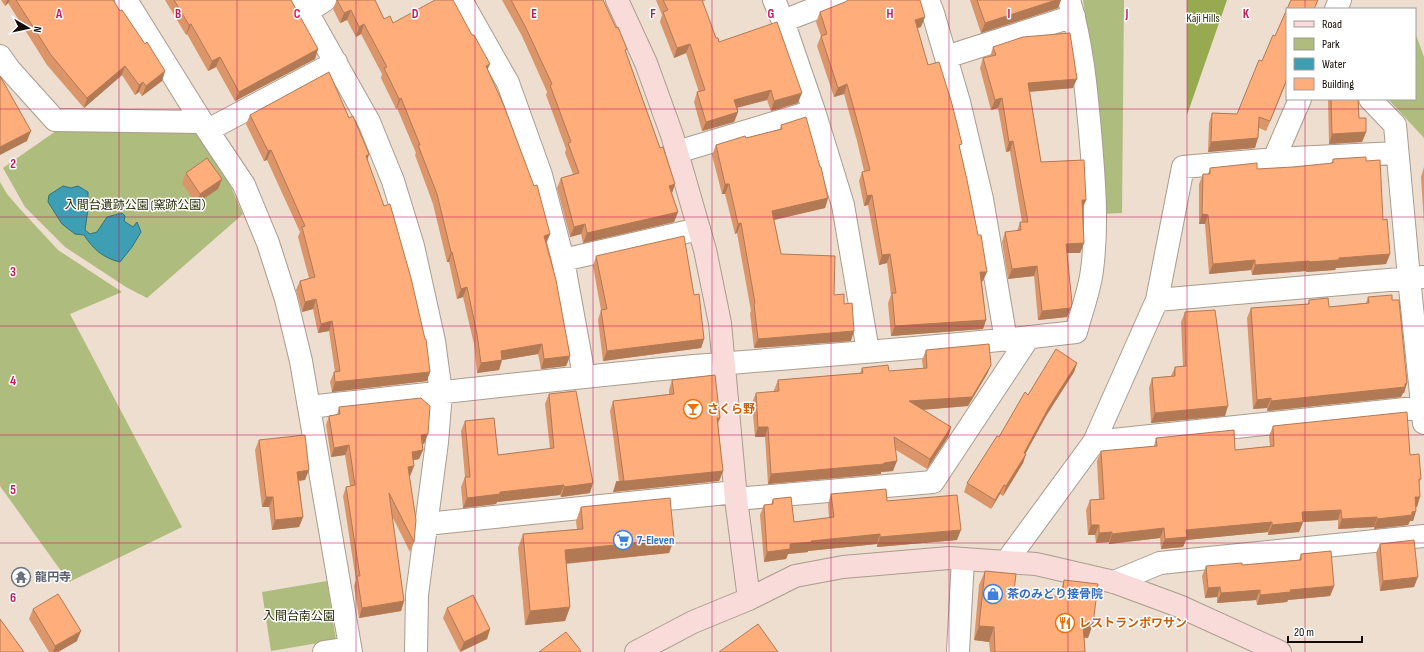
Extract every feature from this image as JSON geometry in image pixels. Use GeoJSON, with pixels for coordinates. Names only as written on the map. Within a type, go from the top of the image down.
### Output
{"type":"FeatureCollection","features":[{"type":"Feature","properties":{"kind":"street"},"geometry":{"type":"LineString","coordinates":[[126,0],[244,185],[268,243],[286,298],[300,354],[351,650],[324,652]]}},
{"type":"Feature","properties":{"kind":"street"},"geometry":{"type":"LineString","coordinates":[[325,0],[302,6],[336,62],[369,122],[393,181],[412,246],[434,341],[441,393],[437,442],[417,594],[416,652]]}},
{"type":"Feature","properties":{"kind":"street"},"geometry":{"type":"LineString","coordinates":[[461,0],[508,83],[541,175],[563,260],[584,376]]}},
{"type":"Feature","properties":{"kind":"street"},"geometry":{"type":"LineString","coordinates":[[617,0],[646,63],[677,152],[705,250],[720,324],[736,495],[749,599]]}},
{"type":"Feature","properties":{"kind":"street"},"geometry":{"type":"LineString","coordinates":[[774,0],[783,21],[814,111],[843,205],[868,351]]}},
{"type":"Feature","properties":{"kind":"street"},"geometry":{"type":"LineString","coordinates":[[783,21],[837,0]]}},
{"type":"Feature","properties":{"kind":"street"},"geometry":{"type":"LineString","coordinates":[[928,0],[959,102],[982,199],[1006,340]]}},
{"type":"Feature","properties":{"kind":"street"},"geometry":{"type":"LineString","coordinates":[[309,406],[441,393],[584,376],[1006,340],[1076,332],[1092,272],[1095,233],[1095,187],[1083,60],[1072,8],[946,57]]}},
{"type":"Feature","properties":{"kind":"street"},"geometry":{"type":"LineString","coordinates":[[0,56],[9,69],[55,120],[205,126],[336,62]]}},
{"type":"Feature","properties":{"kind":"street"},"geometry":{"type":"LineString","coordinates":[[1274,159],[1300,100]]}},
{"type":"Feature","properties":{"kind":"street"},"geometry":{"type":"LineString","coordinates":[[1094,442],[1423,412],[1416,278],[1397,152],[1395,125],[1371,100]]}},
{"type":"Feature","properties":{"kind":"street"},"geometry":{"type":"LineString","coordinates":[[677,152],[814,111]]}},
{"type":"Feature","properties":{"kind":"street"},"geometry":{"type":"LineString","coordinates":[[1006,562],[1094,442],[1157,300],[1183,167],[1274,159],[1397,152]]}},
{"type":"Feature","properties":{"kind":"street"},"geometry":{"type":"LineString","coordinates":[[563,260],[699,229]]}},
{"type":"Feature","properties":{"kind":"street"},"geometry":{"type":"LineString","coordinates":[[1157,300],[1416,278]]}},
{"type":"Feature","properties":{"kind":"street"},"geometry":{"type":"LineString","coordinates":[[426,524],[736,495],[933,482],[1029,337]]}},
{"type":"Feature","properties":{"kind":"street"},"geometry":{"type":"LineString","coordinates":[[1114,582],[1160,563],[1424,536]]}},
{"type":"Feature","properties":{"kind":"street"},"geometry":{"type":"LineString","coordinates":[[636,652],[693,622],[749,599],[795,576],[843,567],[949,558],[1036,564],[1114,582],[1179,606],[1280,652]]}},
{"type":"Feature","properties":{"kind":"street"},"geometry":{"type":"LineString","coordinates":[[958,652],[963,559]]}},
{"type":"Feature","properties":{"kind":"green space"},"geometry":{"type":"Polygon","coordinates":[[[1083,0],[1124,0],[1122,213],[1100,214],[1095,92],[1083,0]]]}},
{"type":"Feature","properties":{"kind":"green space","name":"Kaji Hills"},"geometry":{"type":"Polygon","coordinates":[[[1187,0],[1227,0],[1187,115],[1187,0]]]}},
{"type":"Feature","properties":{"kind":"green space"},"geometry":{"type":"Polygon","coordinates":[[[1416,35],[1424,57],[1424,138],[1389,100],[1416,100],[1416,35]]]}},
{"type":"Feature","properties":{"kind":"green space","name":"入間台遺跡公園 (窯跡公園）"},"geometry":{"type":"Polygon","coordinates":[[[189,129],[205,138],[218,158],[243,214],[147,298],[126,287],[65,247],[25,207],[3,168],[56,131],[189,129]]]}},
{"type":"Feature","properties":{"kind":"green space"},"geometry":{"type":"Polygon","coordinates":[[[0,182],[7,194],[58,250],[122,292],[70,314],[182,527],[69,582],[0,486],[0,182]]]}},
{"type":"Feature","properties":{"kind":"green space","name":"入間台南公園"},"geometry":{"type":"Polygon","coordinates":[[[327,581],[336,640],[271,651],[262,592],[327,581]]]}},
{"type":"Feature","properties":{"kind":"water"},"geometry":{"type":"Polygon","coordinates":[[[63,186],[71,188],[78,186],[88,192],[88,209],[85,230],[90,234],[97,232],[107,217],[122,213],[125,216],[124,221],[133,227],[137,222],[141,232],[132,247],[120,262],[108,258],[95,249],[84,235],[75,234],[62,224],[48,202],[49,195],[63,186]]]}},
{"type":"Feature","properties":{"kind":"building"},"geometry":{"type":"Polygon","coordinates":[[[16,0],[113,0],[120,11],[122,10],[145,44],[147,42],[165,71],[146,86],[143,82],[139,85],[125,66],[87,98],[51,55],[16,0]]]}},
{"type":"Feature","properties":{"kind":"building"},"geometry":{"type":"Polygon","coordinates":[[[174,0],[291,0],[318,49],[239,92],[220,57],[212,61],[191,24],[189,25],[174,0]]]}},
{"type":"Feature","properties":{"kind":"building"},"geometry":{"type":"Polygon","coordinates":[[[337,0],[375,0],[384,19],[390,16],[393,23],[435,0],[453,0],[490,64],[486,66],[504,106],[534,186],[537,185],[550,234],[544,236],[556,280],[570,356],[544,359],[542,344],[501,351],[502,360],[481,363],[477,334],[467,287],[461,289],[437,194],[418,145],[420,145],[401,98],[399,99],[384,68],[387,67],[364,24],[359,27],[351,10],[344,13],[337,0]]]}},
{"type":"Feature","properties":{"kind":"building"},"geometry":{"type":"Polygon","coordinates":[[[511,0],[603,0],[616,28],[618,27],[627,49],[625,50],[660,148],[663,147],[675,184],[669,186],[678,212],[587,233],[585,224],[574,227],[561,178],[579,173],[568,143],[571,142],[550,85],[552,84],[511,0]]]}},
{"type":"Feature","properties":{"kind":"building"},"geometry":{"type":"Polygon","coordinates":[[[663,0],[702,0],[716,38],[718,38],[719,42],[777,22],[802,93],[774,101],[771,90],[734,100],[738,112],[706,122],[697,92],[705,90],[690,44],[677,48],[663,12],[668,10],[663,0]]]}},
{"type":"Feature","properties":{"kind":"building"},"geometry":{"type":"Polygon","coordinates":[[[848,0],[920,0],[925,17],[915,20],[928,65],[939,62],[952,104],[962,144],[959,145],[978,235],[981,235],[987,272],[980,272],[986,320],[895,326],[892,293],[896,293],[890,254],[882,255],[872,195],[867,196],[862,172],[870,170],[847,84],[838,88],[821,36],[827,34],[820,12],[848,0]]]}},
{"type":"Feature","properties":{"kind":"building"},"geometry":{"type":"Polygon","coordinates":[[[977,0],[1056,0],[985,23],[977,0]]]}},
{"type":"Feature","properties":{"kind":"building"},"geometry":{"type":"Polygon","coordinates":[[[1291,0],[1318,0],[1314,8],[1287,8],[1291,0]]]}},
{"type":"Feature","properties":{"kind":"building"},"geometry":{"type":"Polygon","coordinates":[[[1286,11],[1286,81],[1270,121],[1259,117],[1258,138],[1211,142],[1212,113],[1237,114],[1259,60],[1262,61],[1273,35],[1275,36],[1286,11]]]}},
{"type":"Feature","properties":{"kind":"building"},"geometry":{"type":"Polygon","coordinates":[[[1070,33],[1077,79],[1028,83],[1041,162],[1084,160],[1086,200],[1082,200],[1084,243],[1066,244],[1072,303],[1071,308],[1042,311],[1037,266],[1012,269],[1005,232],[1021,230],[1020,222],[1028,222],[1013,141],[1009,142],[1002,98],[995,100],[983,58],[996,55],[993,47],[1023,37],[1070,33]]]}},
{"type":"Feature","properties":{"kind":"building"},"geometry":{"type":"Polygon","coordinates":[[[329,72],[349,118],[353,116],[369,154],[366,156],[384,206],[390,204],[411,278],[426,339],[430,372],[335,382],[334,372],[340,371],[332,321],[321,324],[316,299],[305,302],[300,281],[315,277],[302,227],[305,226],[271,150],[268,151],[250,115],[329,72]]]}},
{"type":"Feature","properties":{"kind":"building"},"geometry":{"type":"Polygon","coordinates":[[[0,76],[31,131],[0,147],[0,76]]]}},
{"type":"Feature","properties":{"kind":"building"},"geometry":{"type":"Polygon","coordinates":[[[1331,100],[1358,100],[1359,118],[1366,118],[1366,132],[1332,134],[1331,100]]]}},
{"type":"Feature","properties":{"kind":"building"},"geometry":{"type":"Polygon","coordinates":[[[806,117],[821,167],[828,198],[772,211],[781,254],[835,256],[834,295],[844,294],[844,304],[852,303],[854,331],[758,339],[755,303],[741,223],[738,224],[729,184],[725,184],[716,145],[745,136],[746,138],[782,129],[781,125],[806,117]]]}},
{"type":"Feature","properties":{"kind":"building"},"geometry":{"type":"Polygon","coordinates":[[[1366,157],[1366,161],[1380,160],[1383,220],[1387,219],[1390,254],[1309,262],[1255,265],[1255,260],[1213,264],[1208,215],[1202,214],[1203,174],[1210,174],[1210,168],[1257,163],[1257,169],[1293,167],[1333,163],[1333,159],[1366,157]]]}},
{"type":"Feature","properties":{"kind":"building"},"geometry":{"type":"Polygon","coordinates":[[[207,158],[222,179],[200,194],[186,173],[207,158]]]}},
{"type":"Feature","properties":{"kind":"building"},"geometry":{"type":"Polygon","coordinates":[[[684,236],[694,295],[699,294],[704,339],[607,351],[601,310],[607,309],[596,256],[684,236]]]}},
{"type":"Feature","properties":{"kind":"building"},"geometry":{"type":"Polygon","coordinates":[[[1392,295],[1392,300],[1399,300],[1407,383],[1405,384],[1405,387],[1271,401],[1271,398],[1257,400],[1251,308],[1309,304],[1309,300],[1328,298],[1329,307],[1369,303],[1368,297],[1392,295]]]}},
{"type":"Feature","properties":{"kind":"building"},"geometry":{"type":"Polygon","coordinates":[[[1215,310],[1228,406],[1155,413],[1152,378],[1175,376],[1175,367],[1186,366],[1185,312],[1215,310]]]}},
{"type":"Feature","properties":{"kind":"building"},"geometry":{"type":"Polygon","coordinates":[[[989,344],[991,365],[972,397],[909,401],[951,427],[930,459],[894,437],[897,461],[884,464],[771,474],[768,427],[758,427],[756,393],[779,391],[778,380],[863,373],[862,368],[888,365],[889,371],[927,368],[926,350],[989,344]]]}},
{"type":"Feature","properties":{"kind":"building"},"geometry":{"type":"Polygon","coordinates":[[[1056,349],[1077,363],[1049,407],[1024,453],[1026,454],[1006,486],[1004,485],[995,500],[967,483],[997,436],[999,437],[1025,392],[1028,395],[1056,349]]]}},
{"type":"Feature","properties":{"kind":"building"},"geometry":{"type":"Polygon","coordinates":[[[715,375],[720,418],[717,418],[723,471],[616,482],[624,481],[613,401],[674,394],[672,380],[715,375]]]}},
{"type":"Feature","properties":{"kind":"building"},"geometry":{"type":"Polygon","coordinates":[[[576,391],[593,483],[500,492],[500,494],[467,498],[465,477],[470,477],[465,421],[494,418],[498,455],[554,448],[549,394],[576,391]]]}},
{"type":"Feature","properties":{"kind":"building"},"geometry":{"type":"Polygon","coordinates":[[[421,398],[430,406],[428,434],[421,435],[423,450],[412,452],[414,466],[408,467],[416,520],[414,542],[389,493],[404,601],[362,608],[357,576],[360,576],[346,487],[355,485],[349,445],[334,448],[329,416],[340,414],[339,407],[421,398]]]}},
{"type":"Feature","properties":{"kind":"building"},"geometry":{"type":"Polygon","coordinates":[[[1407,412],[1410,455],[1419,454],[1421,479],[1419,479],[1420,497],[1415,497],[1416,511],[1412,512],[1412,515],[1377,519],[1377,517],[1342,519],[1341,510],[1302,512],[1303,522],[1272,525],[1272,522],[1186,530],[1187,537],[1165,539],[1164,528],[1112,534],[1112,532],[1099,533],[1099,525],[1091,525],[1090,500],[1104,499],[1101,451],[1157,446],[1156,438],[1234,430],[1235,450],[1274,446],[1273,426],[1407,412]]]}},
{"type":"Feature","properties":{"kind":"building"},"geometry":{"type":"Polygon","coordinates":[[[305,435],[309,470],[297,472],[303,517],[275,520],[273,497],[266,497],[259,440],[305,435]]]}},
{"type":"Feature","properties":{"kind":"building"},"geometry":{"type":"Polygon","coordinates":[[[886,489],[887,501],[957,495],[961,530],[880,537],[880,534],[811,541],[812,542],[790,544],[790,549],[767,552],[764,505],[773,504],[773,499],[791,497],[794,522],[834,517],[831,494],[886,489]]]}},
{"type":"Feature","properties":{"kind":"building"},"geometry":{"type":"Polygon","coordinates":[[[670,498],[674,539],[565,550],[570,607],[530,611],[523,534],[583,529],[581,507],[670,498]]]}},
{"type":"Feature","properties":{"kind":"building"},"geometry":{"type":"Polygon","coordinates":[[[1414,540],[1418,577],[1383,581],[1380,544],[1414,540]]]}},
{"type":"Feature","properties":{"kind":"building"},"geometry":{"type":"Polygon","coordinates":[[[1331,551],[1334,586],[1290,590],[1291,592],[1260,595],[1260,590],[1221,593],[1220,587],[1208,588],[1206,566],[1242,563],[1242,565],[1301,560],[1301,554],[1331,551]]]}},
{"type":"Feature","properties":{"kind":"building"},"geometry":{"type":"Polygon","coordinates":[[[985,571],[1016,574],[1014,591],[1062,597],[1064,580],[1098,584],[1093,624],[1083,623],[1085,652],[995,652],[994,627],[979,626],[985,571]]]}},
{"type":"Feature","properties":{"kind":"building"},"geometry":{"type":"Polygon","coordinates":[[[58,594],[81,631],[55,646],[33,609],[58,594]]]}},
{"type":"Feature","properties":{"kind":"building"},"geometry":{"type":"Polygon","coordinates":[[[473,595],[490,629],[464,642],[447,608],[473,595]]]}},
{"type":"Feature","properties":{"kind":"building"},"geometry":{"type":"Polygon","coordinates":[[[0,619],[24,652],[0,652],[0,619]]]}},
{"type":"Feature","properties":{"kind":"building"},"geometry":{"type":"Polygon","coordinates":[[[758,624],[778,652],[719,652],[758,624]]]}},
{"type":"Feature","properties":{"kind":"building"},"geometry":{"type":"Polygon","coordinates":[[[566,632],[581,651],[580,652],[539,652],[566,632]]]}},
{"type":"Feature","properties":{"kind":"place","name":"さくら野"},"geometry":{"type":"Point","coordinates":[693,409]}},
{"type":"Feature","properties":{"kind":"place","name":"7-Eleven"},"geometry":{"type":"Point","coordinates":[623,540]}},
{"type":"Feature","properties":{"kind":"place","name":"龍円寺"},"geometry":{"type":"Point","coordinates":[21,577]}},
{"type":"Feature","properties":{"kind":"place","name":"茶のみどり接骨院"},"geometry":{"type":"Point","coordinates":[993,594]}},
{"type":"Feature","properties":{"kind":"place","name":"レストランボワサン"},"geometry":{"type":"Point","coordinates":[1065,623]}}]}
